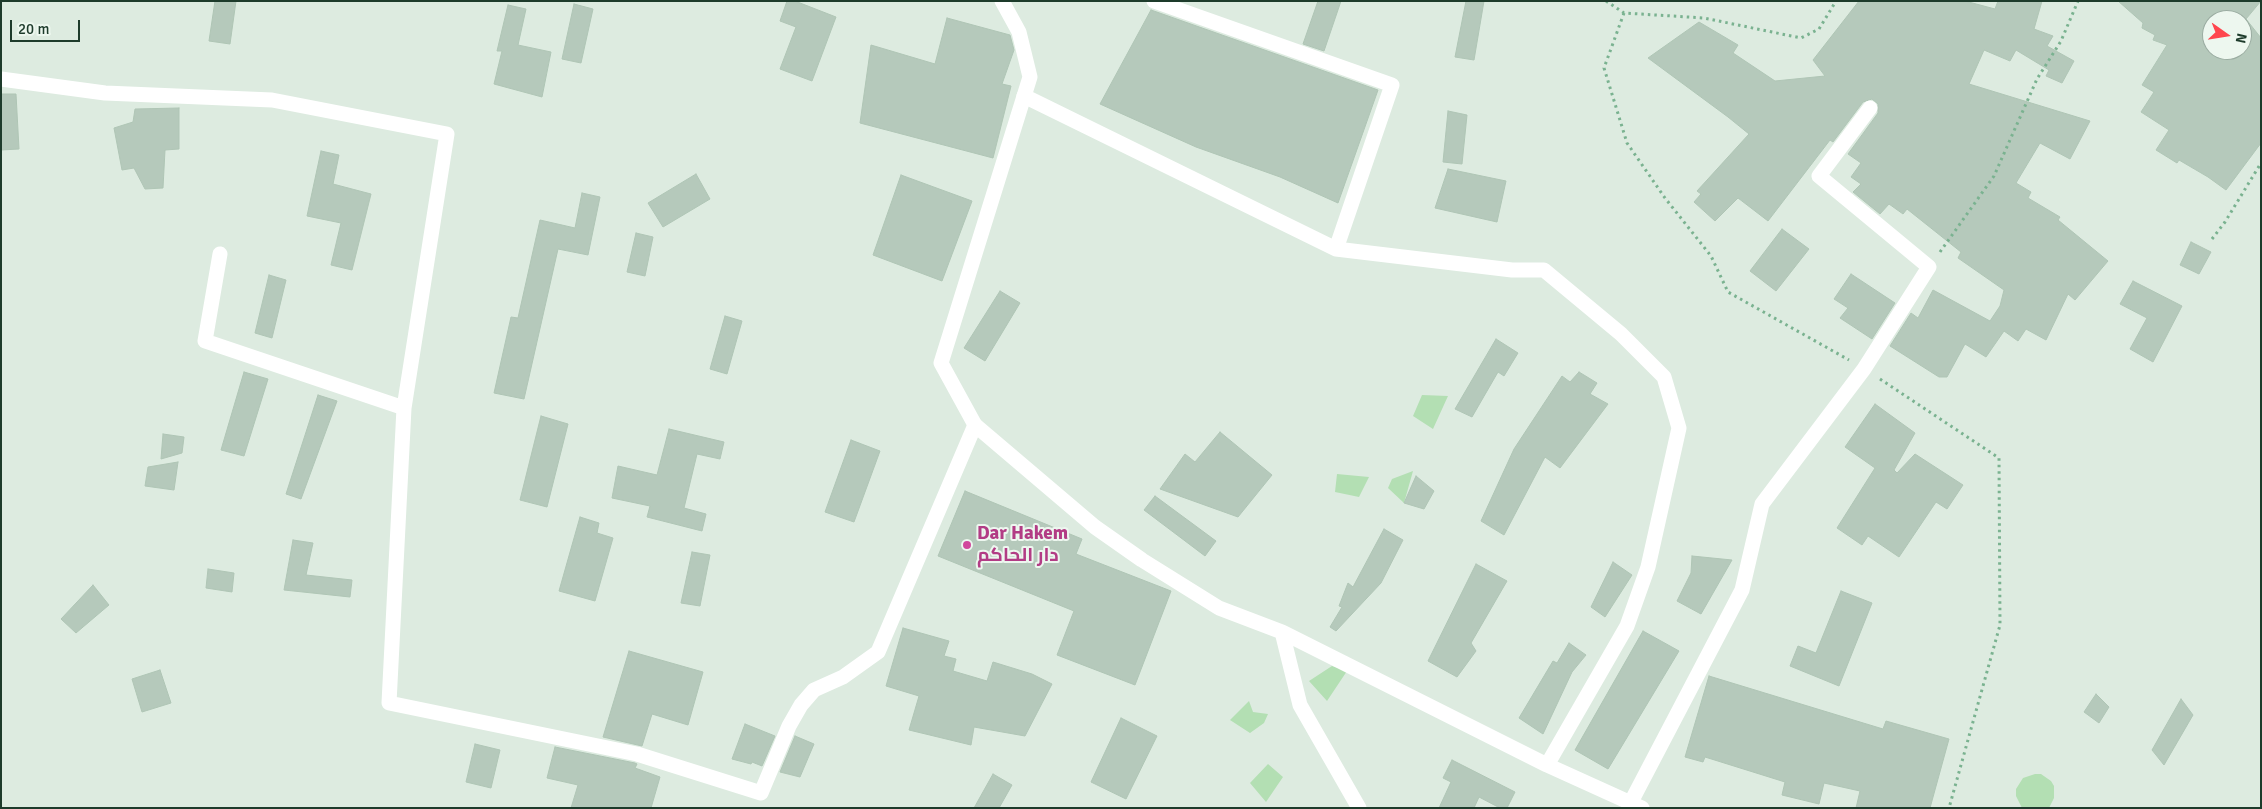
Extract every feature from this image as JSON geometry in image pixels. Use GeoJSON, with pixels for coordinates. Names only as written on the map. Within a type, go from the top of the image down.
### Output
{"type":"FeatureCollection","features":[{"type":"Feature","properties":{"kind":"street"},"geometry":{"type":"LineString","coordinates":[[1002,1],[1019,32],[1030,77],[941,363],[975,425],[1095,527],[1142,560],[1219,608],[1282,632],[1546,765],[1636,805],[1742,590],[1762,504],[1864,369],[1929,267],[1819,176],[1870,108]]}},
{"type":"Feature","properties":{"kind":"street"},"geometry":{"type":"LineString","coordinates":[[1154,1],[1392,85],[1336,249]]}},
{"type":"Feature","properties":{"kind":"street"},"geometry":{"type":"LineString","coordinates":[[1,79],[105,92],[272,100],[447,134],[404,408],[389,703],[637,754],[761,793],[789,726],[801,705],[814,690],[843,677],[878,652],[975,425]]}},
{"type":"Feature","properties":{"kind":"street"},"geometry":{"type":"LineString","coordinates":[[1024,96],[1336,249],[1512,270],[1544,270],[1621,334],[1664,377],[1679,428],[1648,567],[1627,626],[1546,765]]}},
{"type":"Feature","properties":{"kind":"street"},"geometry":{"type":"LineString","coordinates":[[220,254],[204,341],[404,408]]}},
{"type":"Feature","properties":{"kind":"street"},"geometry":{"type":"LineString","coordinates":[[1282,632],[1300,705],[1360,808]]}},
{"type":"Feature","properties":{"kind":"path"},"geometry":{"type":"LineString","coordinates":[[1606,1],[1624,13],[1704,18],[1801,38],[1819,29],[1836,1]]}},
{"type":"Feature","properties":{"kind":"path"},"geometry":{"type":"LineString","coordinates":[[1929,267],[1994,176],[2037,79],[2061,41],[2078,1]]}},
{"type":"Feature","properties":{"kind":"path"},"geometry":{"type":"LineString","coordinates":[[2212,239],[2226,222],[2261,164]]}},
{"type":"Feature","properties":{"kind":"green space"},"geometry":{"type":"Polygon","coordinates":[[[1422,395],[1448,396],[1433,429],[1413,416],[1422,395]]]}},
{"type":"Feature","properties":{"kind":"green space"},"geometry":{"type":"Polygon","coordinates":[[[1413,471],[1404,503],[1388,488],[1392,479],[1413,471]]]}},
{"type":"Feature","properties":{"kind":"green space"},"geometry":{"type":"Polygon","coordinates":[[[1337,474],[1369,477],[1359,497],[1335,492],[1337,474]]]}},
{"type":"Feature","properties":{"kind":"green space"},"geometry":{"type":"Polygon","coordinates":[[[1332,666],[1347,671],[1327,701],[1309,681],[1332,666]]]}},
{"type":"Feature","properties":{"kind":"green space"},"geometry":{"type":"Polygon","coordinates":[[[1249,701],[1253,712],[1268,714],[1264,723],[1250,733],[1230,720],[1249,701]]]}},
{"type":"Feature","properties":{"kind":"green space"},"geometry":{"type":"Polygon","coordinates":[[[1268,764],[1283,777],[1266,802],[1250,783],[1268,764]]]}},
{"type":"Feature","properties":{"kind":"green space"},"geometry":{"type":"Polygon","coordinates":[[[2041,774],[2051,781],[2054,786],[2054,798],[2049,808],[2022,808],[2016,796],[2016,789],[2023,778],[2041,774]]]}},
{"type":"Feature","properties":{"kind":"building"},"geometry":{"type":"Polygon","coordinates":[[[215,1],[236,1],[230,44],[209,41],[215,1]]]}},
{"type":"Feature","properties":{"kind":"building"},"geometry":{"type":"Polygon","coordinates":[[[787,1],[795,1],[836,17],[812,81],[780,69],[796,27],[780,21],[787,1]]]}},
{"type":"Feature","properties":{"kind":"building"},"geometry":{"type":"Polygon","coordinates":[[[1318,1],[1341,1],[1324,51],[1303,44],[1318,1]]]}},
{"type":"Feature","properties":{"kind":"building"},"geometry":{"type":"Polygon","coordinates":[[[1466,1],[1484,1],[1474,60],[1455,57],[1466,1]]]}},
{"type":"Feature","properties":{"kind":"building"},"geometry":{"type":"Polygon","coordinates":[[[1859,1],[1965,1],[1995,9],[1998,1],[2042,1],[2034,29],[2053,36],[2047,46],[2074,61],[2062,83],[2046,76],[2049,70],[2016,50],[2010,61],[1984,50],[1969,84],[2090,121],[2070,159],[2040,143],[2016,183],[2031,192],[2028,198],[2060,217],[2058,220],[2108,261],[2075,300],[2068,294],[2046,340],[2026,329],[2018,341],[2004,331],[1986,357],[1965,344],[1947,377],[1939,377],[1890,346],[1911,313],[1918,318],[1933,290],[1990,321],[2000,306],[2004,290],[1958,258],[1961,252],[1907,209],[1903,214],[1889,204],[1880,214],[1853,192],[1861,184],[1851,177],[1861,163],[1848,154],[1878,113],[1878,104],[1872,99],[1863,102],[1833,142],[1830,140],[1768,221],[1738,198],[1715,221],[1694,202],[1701,194],[1697,191],[1749,134],[1648,58],[1699,22],[1738,45],[1733,53],[1775,81],[1825,76],[1813,60],[1859,1]]]}},
{"type":"Feature","properties":{"kind":"building"},"geometry":{"type":"Polygon","coordinates":[[[2118,1],[2261,1],[2252,12],[2252,10],[2202,10],[2202,60],[2252,60],[2252,27],[2261,38],[2261,143],[2226,190],[2179,160],[2177,163],[2156,150],[2169,130],[2141,112],[2154,92],[2142,85],[2167,45],[2153,40],[2155,35],[2142,28],[2143,23],[2118,1]]]}},
{"type":"Feature","properties":{"kind":"building"},"geometry":{"type":"Polygon","coordinates":[[[574,4],[593,9],[581,63],[562,59],[574,4]]]}},
{"type":"Feature","properties":{"kind":"building"},"geometry":{"type":"Polygon","coordinates":[[[508,5],[526,9],[518,45],[551,52],[542,97],[494,84],[502,51],[497,51],[508,5]]]}},
{"type":"Feature","properties":{"kind":"building"},"geometry":{"type":"Polygon","coordinates":[[[1151,10],[1378,90],[1338,203],[1280,177],[1196,147],[1100,104],[1151,10]]]}},
{"type":"Feature","properties":{"kind":"building"},"geometry":{"type":"Polygon","coordinates":[[[947,18],[1010,35],[1014,50],[1002,84],[1011,86],[993,158],[860,123],[871,45],[935,64],[947,18]]]}},
{"type":"Feature","properties":{"kind":"building"},"geometry":{"type":"Polygon","coordinates":[[[1,94],[16,94],[19,149],[1,150],[1,94]]]}},
{"type":"Feature","properties":{"kind":"building"},"geometry":{"type":"Polygon","coordinates":[[[179,108],[179,149],[165,150],[163,188],[145,189],[134,168],[122,170],[114,128],[133,122],[135,109],[179,108]]]}},
{"type":"Feature","properties":{"kind":"building"},"geometry":{"type":"Polygon","coordinates":[[[1448,111],[1467,115],[1462,164],[1443,162],[1448,111]]]}},
{"type":"Feature","properties":{"kind":"building"},"geometry":{"type":"Polygon","coordinates":[[[321,151],[339,155],[333,184],[371,194],[352,270],[331,265],[341,223],[307,216],[321,151]]]}},
{"type":"Feature","properties":{"kind":"building"},"geometry":{"type":"Polygon","coordinates":[[[1448,169],[1506,181],[1497,222],[1435,208],[1448,169]]]}},
{"type":"Feature","properties":{"kind":"building"},"geometry":{"type":"Polygon","coordinates":[[[696,174],[710,199],[663,227],[648,203],[696,174]]]}},
{"type":"Feature","properties":{"kind":"building"},"geometry":{"type":"Polygon","coordinates":[[[901,175],[972,201],[942,281],[873,255],[901,175]]]}},
{"type":"Feature","properties":{"kind":"building"},"geometry":{"type":"Polygon","coordinates":[[[582,193],[600,197],[588,255],[558,249],[524,399],[494,393],[511,317],[518,318],[540,220],[575,228],[582,193]]]}},
{"type":"Feature","properties":{"kind":"building"},"geometry":{"type":"Polygon","coordinates":[[[1782,229],[1809,249],[1776,291],[1750,271],[1782,229]]]}},
{"type":"Feature","properties":{"kind":"building"},"geometry":{"type":"Polygon","coordinates":[[[636,233],[653,237],[645,276],[627,272],[636,233]]]}},
{"type":"Feature","properties":{"kind":"building"},"geometry":{"type":"Polygon","coordinates":[[[2191,242],[2211,252],[2199,274],[2180,265],[2191,242]]]}},
{"type":"Feature","properties":{"kind":"building"},"geometry":{"type":"Polygon","coordinates":[[[1851,274],[1895,303],[1872,339],[1840,318],[1848,308],[1834,299],[1851,274]]]}},
{"type":"Feature","properties":{"kind":"building"},"geometry":{"type":"Polygon","coordinates":[[[269,275],[286,280],[272,338],[255,333],[269,275]]]}},
{"type":"Feature","properties":{"kind":"building"},"geometry":{"type":"Polygon","coordinates":[[[2133,281],[2182,306],[2153,362],[2130,349],[2147,318],[2120,304],[2133,281]]]}},
{"type":"Feature","properties":{"kind":"building"},"geometry":{"type":"Polygon","coordinates":[[[1000,291],[1020,303],[985,361],[964,348],[1000,291]]]}},
{"type":"Feature","properties":{"kind":"building"},"geometry":{"type":"Polygon","coordinates":[[[725,316],[742,321],[727,374],[710,369],[725,316]]]}},
{"type":"Feature","properties":{"kind":"building"},"geometry":{"type":"Polygon","coordinates":[[[1496,339],[1518,353],[1504,376],[1498,372],[1472,417],[1455,409],[1496,339]]]}},
{"type":"Feature","properties":{"kind":"building"},"geometry":{"type":"Polygon","coordinates":[[[244,372],[268,379],[244,456],[221,450],[244,372]]]}},
{"type":"Feature","properties":{"kind":"building"},"geometry":{"type":"Polygon","coordinates":[[[1579,372],[1597,383],[1590,394],[1608,404],[1560,468],[1545,457],[1504,535],[1481,521],[1514,449],[1562,376],[1570,382],[1579,372]]]}},
{"type":"Feature","properties":{"kind":"building"},"geometry":{"type":"Polygon","coordinates":[[[318,395],[337,401],[301,499],[286,494],[318,395]]]}},
{"type":"Feature","properties":{"kind":"building"},"geometry":{"type":"Polygon","coordinates":[[[1875,404],[1915,433],[1894,470],[1897,473],[1915,454],[1963,485],[1947,509],[1936,502],[1899,557],[1868,536],[1862,545],[1837,528],[1875,468],[1845,447],[1875,404]]]}},
{"type":"Feature","properties":{"kind":"building"},"geometry":{"type":"Polygon","coordinates":[[[541,416],[568,424],[547,507],[520,500],[541,416]]]}},
{"type":"Feature","properties":{"kind":"building"},"geometry":{"type":"Polygon","coordinates":[[[669,429],[724,442],[720,459],[697,454],[684,508],[706,514],[702,531],[647,517],[650,506],[612,498],[618,466],[657,475],[669,429]]]}},
{"type":"Feature","properties":{"kind":"building"},"geometry":{"type":"Polygon","coordinates":[[[1220,432],[1272,475],[1238,517],[1160,489],[1185,454],[1195,462],[1220,432]]]}},
{"type":"Feature","properties":{"kind":"building"},"geometry":{"type":"Polygon","coordinates":[[[163,434],[184,437],[182,453],[161,459],[163,434]]]}},
{"type":"Feature","properties":{"kind":"building"},"geometry":{"type":"Polygon","coordinates":[[[851,440],[880,451],[854,522],[825,512],[851,440]]]}},
{"type":"Feature","properties":{"kind":"building"},"geometry":{"type":"Polygon","coordinates":[[[178,462],[174,490],[145,486],[148,467],[178,462]]]}},
{"type":"Feature","properties":{"kind":"building"},"geometry":{"type":"Polygon","coordinates":[[[1416,476],[1434,491],[1424,509],[1404,503],[1416,476]]]}},
{"type":"Feature","properties":{"kind":"building"},"geometry":{"type":"Polygon","coordinates":[[[965,491],[1082,539],[1076,554],[1171,591],[1135,685],[1057,655],[1074,611],[938,556],[965,491]]]}},
{"type":"Feature","properties":{"kind":"building"},"geometry":{"type":"Polygon","coordinates":[[[1155,496],[1216,541],[1205,556],[1144,510],[1155,496]]]}},
{"type":"Feature","properties":{"kind":"building"},"geometry":{"type":"Polygon","coordinates":[[[580,517],[599,523],[597,533],[613,538],[595,601],[559,591],[580,517]]]}},
{"type":"Feature","properties":{"kind":"building"},"geometry":{"type":"Polygon","coordinates":[[[1384,529],[1403,540],[1381,583],[1336,631],[1330,627],[1342,607],[1339,606],[1348,583],[1353,587],[1384,529]]]}},
{"type":"Feature","properties":{"kind":"building"},"geometry":{"type":"Polygon","coordinates":[[[293,540],[313,543],[306,575],[352,580],[350,597],[284,590],[293,540]]]}},
{"type":"Feature","properties":{"kind":"building"},"geometry":{"type":"Polygon","coordinates":[[[692,552],[710,555],[700,606],[681,603],[692,552]]]}},
{"type":"Feature","properties":{"kind":"building"},"geometry":{"type":"Polygon","coordinates":[[[1692,556],[1732,560],[1701,614],[1677,601],[1691,573],[1692,556]]]}},
{"type":"Feature","properties":{"kind":"building"},"geometry":{"type":"Polygon","coordinates":[[[1613,562],[1632,575],[1605,617],[1591,607],[1613,562]]]}},
{"type":"Feature","properties":{"kind":"building"},"geometry":{"type":"Polygon","coordinates":[[[1476,564],[1507,581],[1471,643],[1476,651],[1457,677],[1428,661],[1476,564]]]}},
{"type":"Feature","properties":{"kind":"building"},"geometry":{"type":"Polygon","coordinates":[[[208,569],[234,573],[232,592],[206,588],[208,569]]]}},
{"type":"Feature","properties":{"kind":"building"},"geometry":{"type":"Polygon","coordinates":[[[93,585],[109,605],[76,633],[61,619],[93,585]]]}},
{"type":"Feature","properties":{"kind":"building"},"geometry":{"type":"Polygon","coordinates":[[[1841,591],[1872,603],[1839,686],[1790,666],[1798,646],[1816,653],[1841,591]]]}},
{"type":"Feature","properties":{"kind":"building"},"geometry":{"type":"Polygon","coordinates":[[[903,628],[949,641],[944,656],[956,659],[953,671],[987,681],[993,662],[1032,674],[1052,684],[1025,736],[974,727],[971,745],[909,730],[919,696],[886,686],[903,628]]]}},
{"type":"Feature","properties":{"kind":"building"},"geometry":{"type":"Polygon","coordinates":[[[1643,631],[1679,651],[1608,769],[1575,750],[1643,631]]]}},
{"type":"Feature","properties":{"kind":"building"},"geometry":{"type":"Polygon","coordinates":[[[1569,643],[1586,655],[1572,672],[1543,734],[1519,718],[1553,661],[1557,663],[1569,643]]]}},
{"type":"Feature","properties":{"kind":"building"},"geometry":{"type":"Polygon","coordinates":[[[629,651],[703,672],[688,725],[652,714],[642,746],[603,737],[629,651]]]}},
{"type":"Feature","properties":{"kind":"building"},"geometry":{"type":"Polygon","coordinates":[[[160,670],[171,703],[142,712],[132,679],[160,670]]]}},
{"type":"Feature","properties":{"kind":"building"},"geometry":{"type":"Polygon","coordinates":[[[1709,676],[1883,729],[1886,721],[1949,739],[1930,808],[1856,808],[1860,791],[1824,783],[1819,804],[1782,795],[1785,782],[1705,757],[1703,762],[1685,757],[1709,676]]]}},
{"type":"Feature","properties":{"kind":"building"},"geometry":{"type":"Polygon","coordinates":[[[2096,694],[2109,707],[2099,723],[2084,712],[2096,694]]]}},
{"type":"Feature","properties":{"kind":"building"},"geometry":{"type":"Polygon","coordinates":[[[2181,699],[2193,715],[2164,765],[2152,750],[2181,699]]]}},
{"type":"Feature","properties":{"kind":"building"},"geometry":{"type":"Polygon","coordinates":[[[1121,718],[1157,736],[1126,799],[1091,782],[1121,718]]]}},
{"type":"Feature","properties":{"kind":"building"},"geometry":{"type":"Polygon","coordinates":[[[745,724],[775,736],[762,766],[752,762],[751,764],[732,759],[745,724]]]}},
{"type":"Feature","properties":{"kind":"building"},"geometry":{"type":"Polygon","coordinates":[[[795,736],[814,744],[800,777],[780,772],[795,736]]]}},
{"type":"Feature","properties":{"kind":"building"},"geometry":{"type":"Polygon","coordinates":[[[475,744],[500,750],[491,788],[466,782],[475,744]]]}},
{"type":"Feature","properties":{"kind":"building"},"geometry":{"type":"Polygon","coordinates":[[[555,747],[635,763],[637,764],[635,768],[660,777],[651,808],[571,808],[578,785],[547,778],[555,747]]]}},
{"type":"Feature","properties":{"kind":"building"},"geometry":{"type":"Polygon","coordinates":[[[1452,760],[1515,792],[1507,808],[1500,808],[1479,797],[1474,808],[1439,808],[1451,782],[1443,778],[1452,760]]]}},
{"type":"Feature","properties":{"kind":"building"},"geometry":{"type":"Polygon","coordinates":[[[993,774],[1012,785],[999,808],[974,808],[993,774]]]}},
{"type":"Feature","properties":{"kind":"place","name":"Dar Hakem دار الحاكم"},"geometry":{"type":"Point","coordinates":[967,545]}}]}
